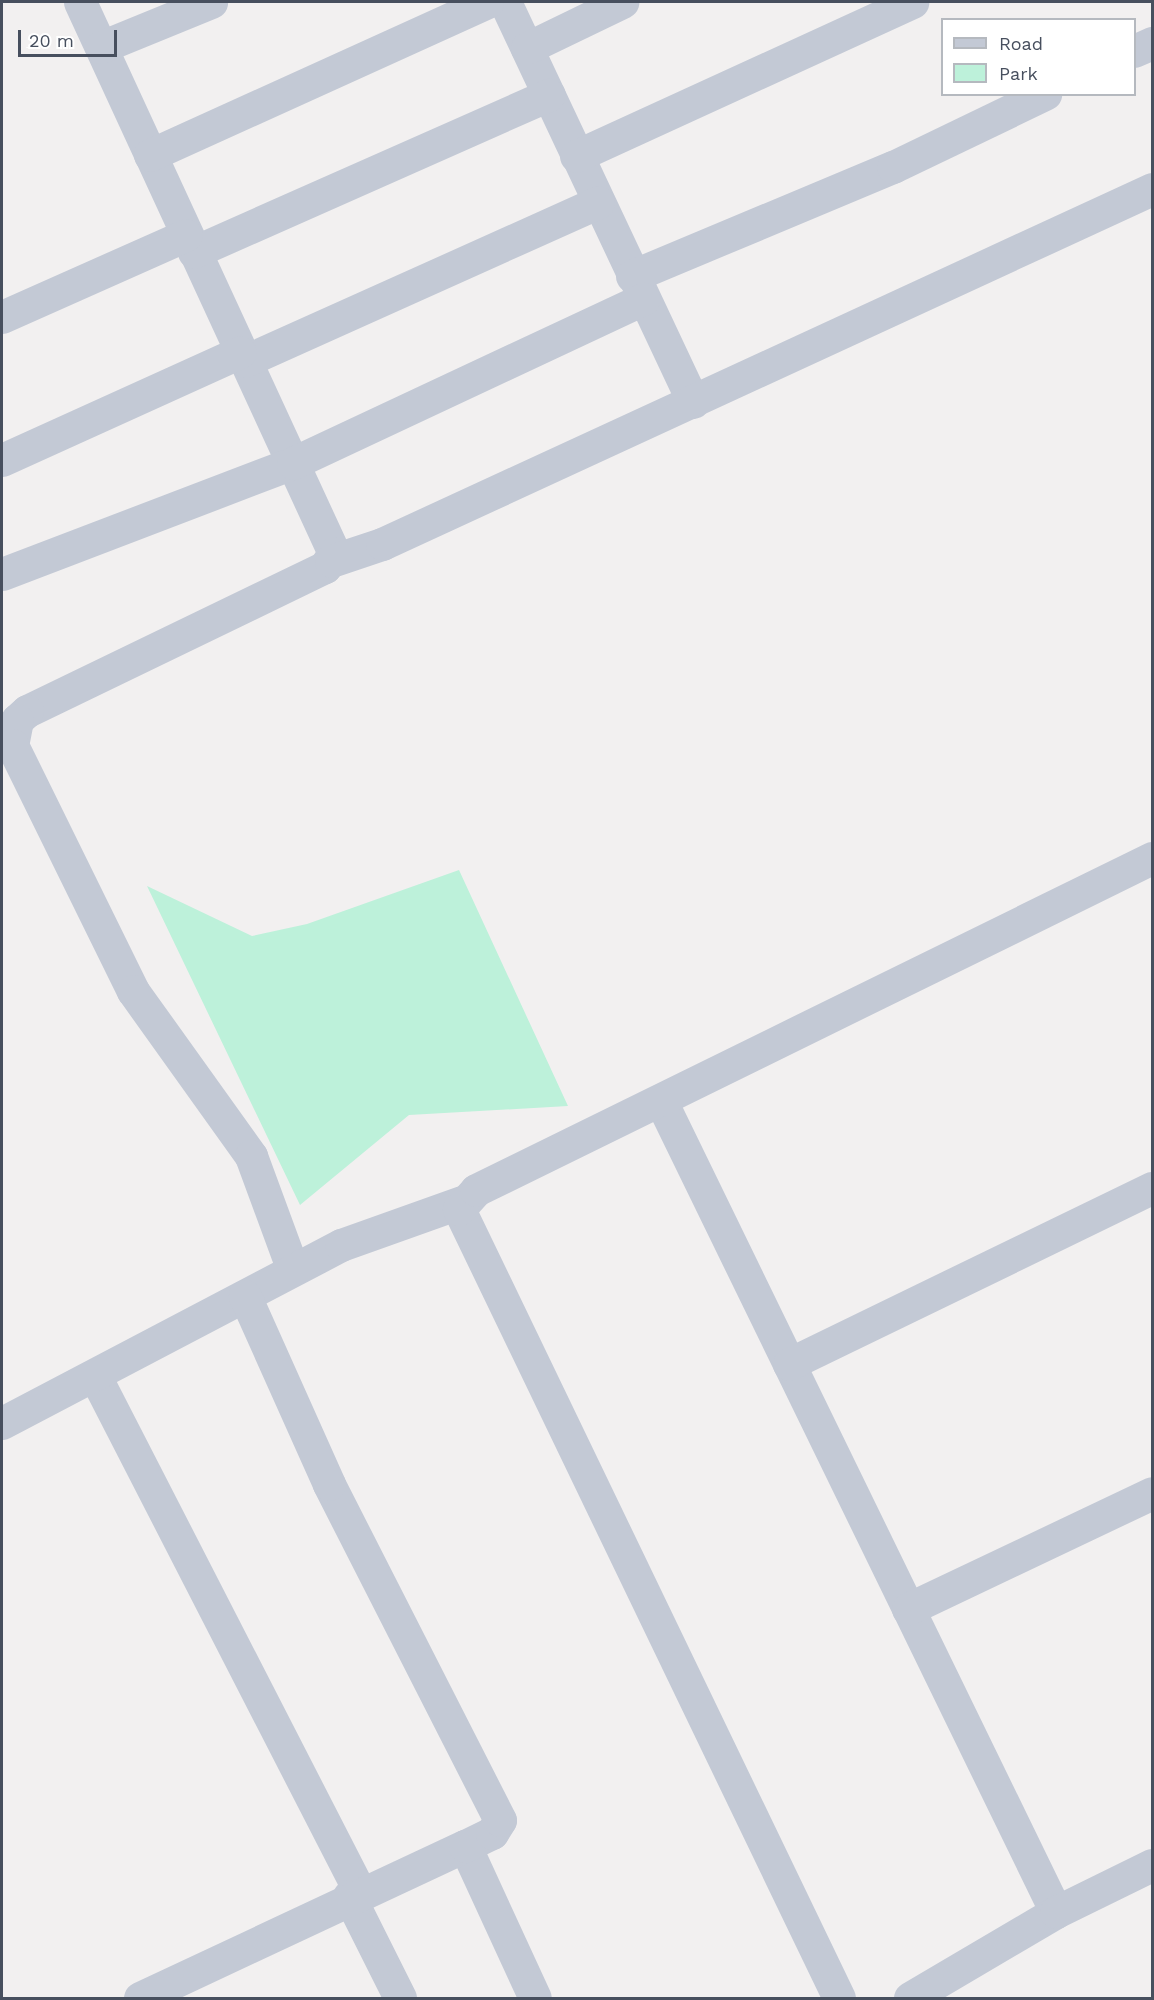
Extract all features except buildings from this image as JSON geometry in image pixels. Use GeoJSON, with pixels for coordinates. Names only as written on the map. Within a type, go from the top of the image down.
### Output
{"type":"FeatureCollection","features":[{"type":"Feature","properties":{"kind":"street"},"geometry":{"type":"LineString","coordinates":[[80,2],[190,243],[333,546],[331,561]]}},
{"type":"Feature","properties":{"kind":"street"},"geometry":{"type":"LineString","coordinates":[[101,47],[211,2]]}},
{"type":"Feature","properties":{"kind":"street"},"geometry":{"type":"LineString","coordinates":[[150,154],[487,2]]}},
{"type":"Feature","properties":{"kind":"street"},"geometry":{"type":"LineString","coordinates":[[505,2],[637,288],[693,402]]}},
{"type":"Feature","properties":{"kind":"street"},"geometry":{"type":"LineString","coordinates":[[527,48],[622,2]]}},
{"type":"Feature","properties":{"kind":"street"},"geometry":{"type":"LineString","coordinates":[[576,156],[912,2]]}},
{"type":"Feature","properties":{"kind":"street"},"geometry":{"type":"LineString","coordinates":[[1136,50],[1152,43]]}},
{"type":"Feature","properties":{"kind":"street"},"geometry":{"type":"LineString","coordinates":[[2,317],[190,243],[549,95]]}},
{"type":"Feature","properties":{"kind":"street"},"geometry":{"type":"LineString","coordinates":[[2,574],[293,463],[637,288],[1041,96]]}},
{"type":"Feature","properties":{"kind":"street"},"geometry":{"type":"LineString","coordinates":[[293,1270],[251,1156],[134,991],[24,774],[12,745],[9,711],[49,698],[331,561],[382,544],[1152,189]]}},
{"type":"Feature","properties":{"kind":"street"},"geometry":{"type":"LineString","coordinates":[[2,460],[598,202]]}},
{"type":"Feature","properties":{"kind":"street"},"geometry":{"type":"LineString","coordinates":[[2,1423],[341,1245],[462,1202],[1152,858]]}},
{"type":"Feature","properties":{"kind":"street"},"geometry":{"type":"LineString","coordinates":[[661,1101],[1056,1912]]}},
{"type":"Feature","properties":{"kind":"street"},"geometry":{"type":"LineString","coordinates":[[789,1364],[1152,1188]]}},
{"type":"Feature","properties":{"kind":"street"},"geometry":{"type":"LineString","coordinates":[[462,1202],[460,1218],[839,1998]]}},
{"type":"Feature","properties":{"kind":"street"},"geometry":{"type":"LineString","coordinates":[[140,1998],[354,1894],[492,1833],[499,1810],[329,1484],[245,1296]]}},
{"type":"Feature","properties":{"kind":"street"},"geometry":{"type":"LineString","coordinates":[[94,1376],[354,1894],[400,1998]]}},
{"type":"Feature","properties":{"kind":"street"},"geometry":{"type":"LineString","coordinates":[[908,1609],[1152,1493]]}},
{"type":"Feature","properties":{"kind":"street"},"geometry":{"type":"LineString","coordinates":[[465,1846],[535,1998]]}},
{"type":"Feature","properties":{"kind":"street"},"geometry":{"type":"LineString","coordinates":[[910,1998],[1056,1912],[1152,1865]]}},
{"type":"Feature","properties":{"kind":"green space"},"geometry":{"type":"Polygon","coordinates":[[[459,870],[568,1106],[409,1115],[300,1205],[147,886],[252,936],[307,924],[459,870]]]}}]}
